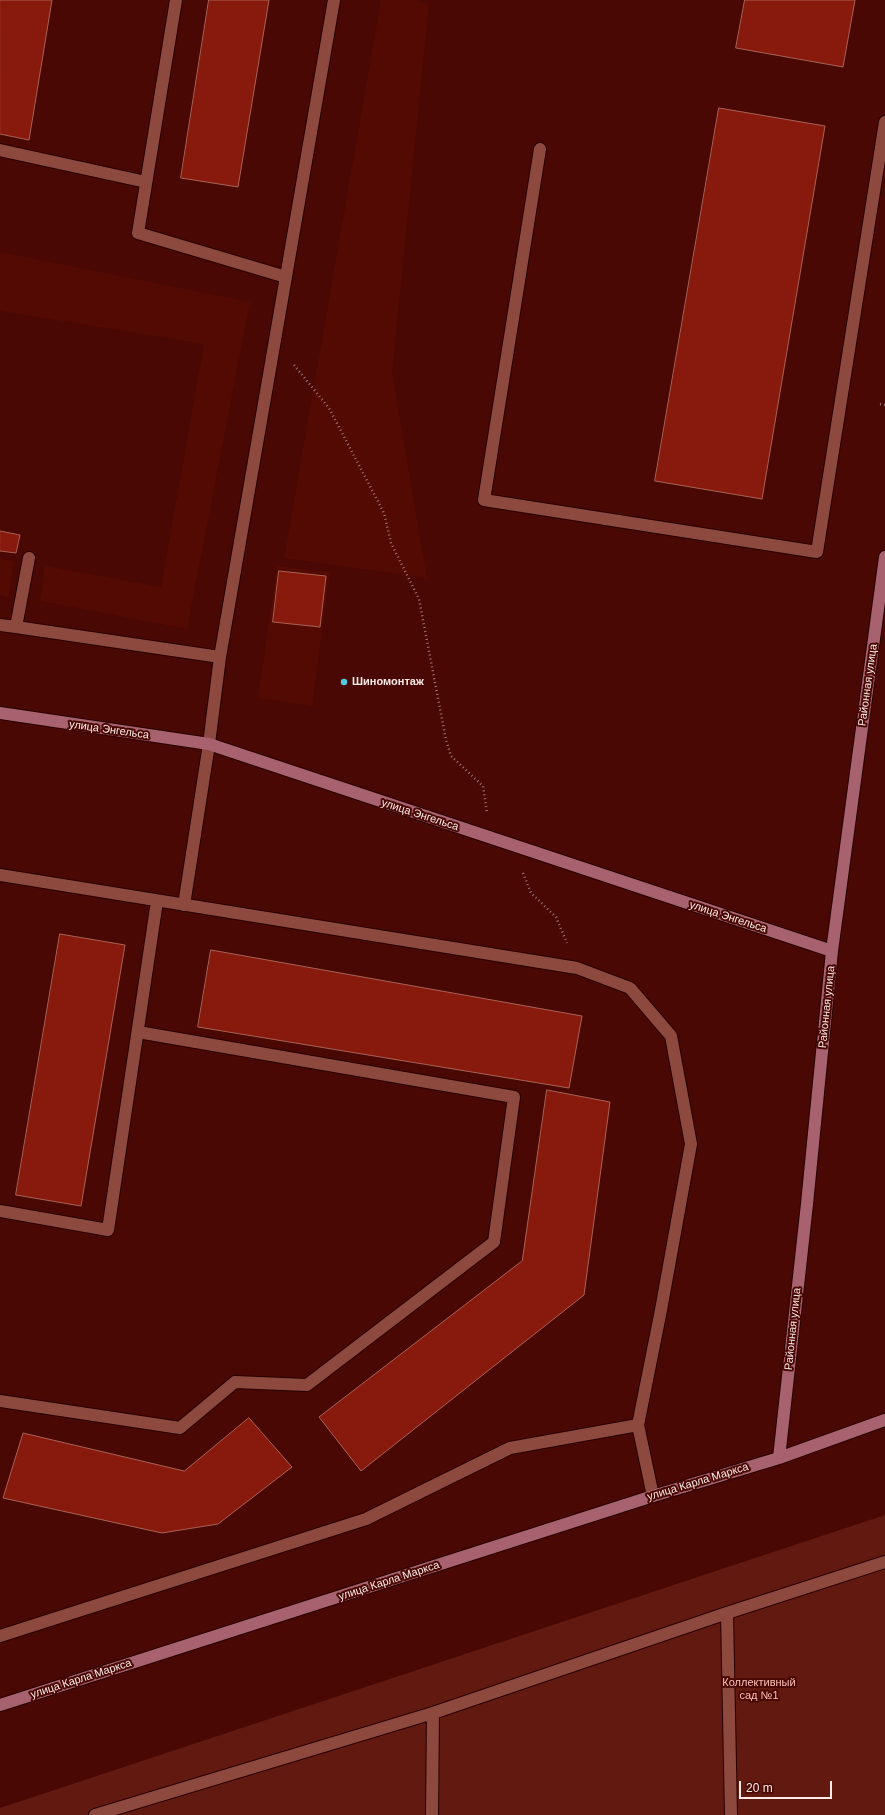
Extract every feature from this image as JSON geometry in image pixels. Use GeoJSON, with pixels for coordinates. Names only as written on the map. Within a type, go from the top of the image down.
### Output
{"type":"FeatureCollection","features":[{"type":"Feature","properties":{"kind":"main road","name":"Районная улица"},"geometry":{"type":"LineString","coordinates":[[779,1458],[807,1204],[832,951],[885,557]]}},
{"type":"Feature","properties":{"kind":"main road","name":"улица Энгельса"},"geometry":{"type":"LineString","coordinates":[[0,714],[209,744],[832,951]]}},
{"type":"Feature","properties":{"kind":"main road","name":"улица Карла Маркса"},"geometry":{"type":"LineString","coordinates":[[0,1705],[653,1496],[779,1458],[885,1420]]}},
{"type":"Feature","properties":{"kind":"street"},"geometry":{"type":"LineString","coordinates":[[176,0],[138,233],[286,277]]}},
{"type":"Feature","properties":{"kind":"street"},"geometry":{"type":"LineString","coordinates":[[184,905],[209,744],[220,657],[334,0]]}},
{"type":"Feature","properties":{"kind":"street"},"geometry":{"type":"LineString","coordinates":[[540,150],[484,500],[817,552],[885,122]]}},
{"type":"Feature","properties":{"kind":"street"},"geometry":{"type":"LineString","coordinates":[[0,150],[146,182]]}},
{"type":"Feature","properties":{"kind":"street"},"geometry":{"type":"LineString","coordinates":[[16,628],[29,558]]}},
{"type":"Feature","properties":{"kind":"street"},"geometry":{"type":"LineString","coordinates":[[0,625],[220,657]]}},
{"type":"Feature","properties":{"kind":"street"},"geometry":{"type":"LineString","coordinates":[[0,875],[577,968],[630,988],[671,1036],[691,1144],[661,1310],[638,1425],[653,1496]]}},
{"type":"Feature","properties":{"kind":"street"},"geometry":{"type":"LineString","coordinates":[[0,1211],[108,1230],[157,901]]}},
{"type":"Feature","properties":{"kind":"street"},"geometry":{"type":"LineString","coordinates":[[0,1401],[180,1428],[236,1382],[307,1385],[494,1242],[514,1097],[138,1032]]}},
{"type":"Feature","properties":{"kind":"street"},"geometry":{"type":"LineString","coordinates":[[0,1636],[366,1519],[510,1448],[638,1425]]}},
{"type":"Feature","properties":{"kind":"street"},"geometry":{"type":"LineString","coordinates":[[94,1815],[127,1811],[433,1713],[727,1613],[885,1562]]}},
{"type":"Feature","properties":{"kind":"street"},"geometry":{"type":"LineString","coordinates":[[727,1613],[731,1815]]}},
{"type":"Feature","properties":{"kind":"street"},"geometry":{"type":"LineString","coordinates":[[432,1815],[433,1713]]}},
{"type":"Feature","properties":{"kind":"path"},"geometry":{"type":"LineString","coordinates":[[275,341],[329,408],[384,513],[391,543],[419,598],[447,746],[451,756],[483,786],[486,808],[495,840]]}},
{"type":"Feature","properties":{"kind":"path"},"geometry":{"type":"LineString","coordinates":[[880,404],[885,405]]}},
{"type":"Feature","properties":{"kind":"path"},"geometry":{"type":"LineString","coordinates":[[521,869],[526,875],[531,893],[556,917],[577,968]]}},
{"type":"Feature","properties":{"kind":"shaded area"},"geometry":{"type":"Polygon","coordinates":[[[381,0],[416,0],[429,5],[392,372],[427,578],[284,558],[381,0]]]}},
{"type":"Feature","properties":{"kind":"shaded area"},"geometry":{"type":"Polygon","coordinates":[[[0,252],[250,302],[187,629],[40,601],[45,566],[161,587],[204,344],[0,311],[0,252]]]}},
{"type":"Feature","properties":{"kind":"shaded area"},"geometry":{"type":"Polygon","coordinates":[[[0,559],[14,561],[9,597],[0,595],[0,559]]]}},
{"type":"Feature","properties":{"kind":"shaded area"},"geometry":{"type":"Polygon","coordinates":[[[277,566],[330,572],[312,706],[258,698],[277,566]]]}},
{"type":"Feature","properties":{"kind":"green space","name":"Коллективный сад №1"},"geometry":{"type":"Polygon","coordinates":[[[885,1515],[885,1815],[0,1815],[0,1808],[885,1515]]]}},
{"type":"Feature","properties":{"kind":"building"},"geometry":{"type":"Polygon","coordinates":[[[0,0],[52,0],[29,140],[0,134],[0,0]]]}},
{"type":"Feature","properties":{"kind":"building"},"geometry":{"type":"Polygon","coordinates":[[[209,0],[269,0],[238,187],[181,178],[209,0]]]}},
{"type":"Feature","properties":{"kind":"building"},"geometry":{"type":"Polygon","coordinates":[[[745,0],[855,0],[843,67],[736,48],[745,0]]]}},
{"type":"Feature","properties":{"kind":"building"},"geometry":{"type":"Polygon","coordinates":[[[719,108],[825,126],[762,499],[655,481],[719,108]]]}},
{"type":"Feature","properties":{"kind":"building"},"geometry":{"type":"Polygon","coordinates":[[[0,531],[20,535],[16,553],[0,551],[0,531]]]}},
{"type":"Feature","properties":{"kind":"building"},"geometry":{"type":"Polygon","coordinates":[[[279,571],[326,576],[320,627],[273,622],[279,571]]]}},
{"type":"Feature","properties":{"kind":"building"},"geometry":{"type":"Polygon","coordinates":[[[60,934],[125,945],[81,1206],[16,1195],[60,934]]]}},
{"type":"Feature","properties":{"kind":"building"},"geometry":{"type":"Polygon","coordinates":[[[211,950],[582,1016],[569,1088],[198,1027],[211,950]]]}},
{"type":"Feature","properties":{"kind":"building"},"geometry":{"type":"Polygon","coordinates":[[[547,1090],[610,1102],[584,1295],[361,1471],[319,1417],[522,1261],[547,1090]]]}},
{"type":"Feature","properties":{"kind":"building"},"geometry":{"type":"Polygon","coordinates":[[[249,1418],[292,1467],[218,1524],[162,1533],[3,1498],[23,1433],[184,1471],[249,1418]]]}},
{"type":"Feature","properties":{"kind":"place","name":"Шиномонтаж"},"geometry":{"type":"Point","coordinates":[344,682]}}]}
